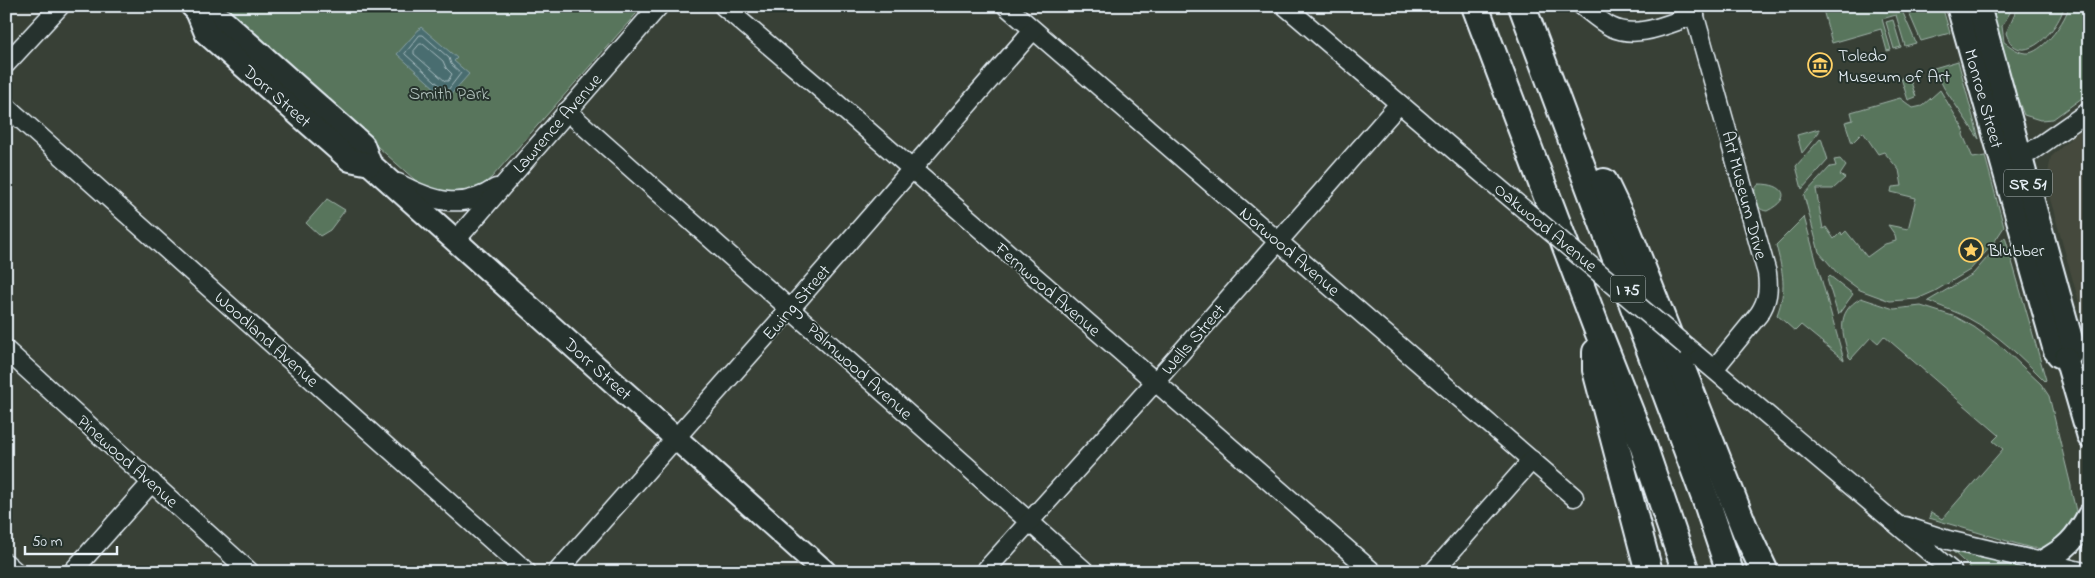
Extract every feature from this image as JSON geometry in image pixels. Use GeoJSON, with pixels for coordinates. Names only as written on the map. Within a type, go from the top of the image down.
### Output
{"type":"FeatureCollection","features":[{"type":"Feature","properties":{"kind":"highway","name":"I 75"},"geometry":{"type":"LineString","coordinates":[[1475,6],[1642,442],[1686,572]]}},
{"type":"Feature","properties":{"kind":"highway","name":"I 75"},"geometry":{"type":"LineString","coordinates":[[1522,6],[1705,497],[1730,572]]}},
{"type":"Feature","properties":{"kind":"highway"},"geometry":{"type":"LineString","coordinates":[[1534,37],[1628,232],[1746,532],[1765,572]]}},
{"type":"Feature","properties":{"kind":"highway"},"geometry":{"type":"LineString","coordinates":[[1596,326],[1596,370],[1649,572]]}},
{"type":"Feature","properties":{"kind":"main road","name":"Monroe Street"},"geometry":{"type":"LineString","coordinates":[[1958,6],[2073,346],[2072,352],[2066,358],[2089,437]]}},
{"type":"Feature","properties":{"kind":"main road","name":"Monroe Street"},"geometry":{"type":"LineString","coordinates":[[1979,6],[2012,164]]}},
{"type":"Feature","properties":{"kind":"main road","name":"Dorr Street"},"geometry":{"type":"LineString","coordinates":[[194,9],[206,33],[350,160],[378,170],[825,572]]}},
{"type":"Feature","properties":{"kind":"main road"},"geometry":{"type":"LineString","coordinates":[[2042,562],[2067,546],[2077,537],[2089,515]]}},
{"type":"Feature","properties":{"kind":"street"},"geometry":{"type":"LineString","coordinates":[[6,64],[60,6]]}},
{"type":"Feature","properties":{"kind":"street","name":"Lawrence Avenue"},"geometry":{"type":"LineString","coordinates":[[456,240],[658,6]]}},
{"type":"Feature","properties":{"kind":"street","name":"Fernwood Avenue"},"geometry":{"type":"LineString","coordinates":[[722,6],[1374,572]]}},
{"type":"Feature","properties":{"kind":"street","name":"Norwood Avenue"},"geometry":{"type":"LineString","coordinates":[[1006,6],[1574,497]]}},
{"type":"Feature","properties":{"kind":"street","name":"Oakwood Avenue"},"geometry":{"type":"LineString","coordinates":[[1285,6],[1953,572]]}},
{"type":"Feature","properties":{"kind":"street"},"geometry":{"type":"LineString","coordinates":[[1582,6],[1613,28],[1631,32],[1642,32],[1693,10]]}},
{"type":"Feature","properties":{"kind":"street","name":"Art Museum Drive"},"geometry":{"type":"LineString","coordinates":[[1693,10],[1760,246],[1768,287],[1765,306],[1714,369]]}},
{"type":"Feature","properties":{"kind":"street","name":"Ewing Street"},"geometry":{"type":"LineString","coordinates":[[557,572],[790,309],[1033,30]]}},
{"type":"Feature","properties":{"kind":"street","name":"Wells Street"},"geometry":{"type":"LineString","coordinates":[[984,572],[1155,382],[1399,104]]}},
{"type":"Feature","properties":{"kind":"street","name":"Woodland Avenue"},"geometry":{"type":"LineString","coordinates":[[6,106],[527,572]]}},
{"type":"Feature","properties":{"kind":"street"},"geometry":{"type":"LineString","coordinates":[[2012,164],[2089,111]]}},
{"type":"Feature","properties":{"kind":"street","name":"Palmwood Avenue"},"geometry":{"type":"LineString","coordinates":[[566,112],[1086,572]]}},
{"type":"Feature","properties":{"kind":"street"},"geometry":{"type":"LineString","coordinates":[[378,170],[431,198],[454,201],[480,198],[506,180]]}},
{"type":"Feature","properties":{"kind":"street","name":"Pinewood Avenue"},"geometry":{"type":"LineString","coordinates":[[6,350],[250,572]]}},
{"type":"Feature","properties":{"kind":"street"},"geometry":{"type":"LineString","coordinates":[[1433,572],[1532,460]]}},
{"type":"Feature","properties":{"kind":"street"},"geometry":{"type":"LineString","coordinates":[[72,572],[152,482]]}},
{"type":"Feature","properties":{"kind":"street","name":"Oakwood Avenue"},"geometry":{"type":"LineString","coordinates":[[1898,524],[1948,540],[2084,572]]}},
{"type":"Feature","properties":{"kind":"street"},"geometry":{"type":"LineString","coordinates":[[6,563],[16,572]]}},
{"type":"Feature","properties":{"kind":"shaded area"},"geometry":{"type":"Polygon","coordinates":[[[2089,121],[2089,338],[2046,184],[2051,157],[2089,121]]]}},
{"type":"Feature","properties":{"kind":"green space","name":"Smith Park"},"geometry":{"type":"Polygon","coordinates":[[[220,6],[643,6],[492,177],[474,189],[454,193],[434,190],[415,180],[220,6]]]}},
{"type":"Feature","properties":{"kind":"green space"},"geometry":{"type":"Polygon","coordinates":[[[1822,6],[1900,6],[1916,43],[1905,46],[1896,15],[1882,19],[1891,50],[1887,51],[1881,29],[1832,43],[1822,6]]]}},
{"type":"Feature","properties":{"kind":"green space"},"geometry":{"type":"Polygon","coordinates":[[[1906,6],[1942,6],[1950,33],[1921,41],[1906,6]]]}},
{"type":"Feature","properties":{"kind":"green space"},"geometry":{"type":"Polygon","coordinates":[[[1991,6],[2014,6],[2002,26],[2004,42],[2016,50],[2029,53],[2042,46],[2054,34],[2064,19],[2069,6],[2089,6],[2089,93],[2053,119],[2040,120],[2024,115],[2016,95],[1991,6]]]}},
{"type":"Feature","properties":{"kind":"green space"},"geometry":{"type":"Polygon","coordinates":[[[2018,6],[2064,6],[2055,26],[2047,35],[2029,48],[2020,49],[2012,44],[2006,33],[2018,6]]]}},
{"type":"Feature","properties":{"kind":"green space"},"geometry":{"type":"Polygon","coordinates":[[[1893,20],[1901,47],[1894,49],[1886,22],[1893,20]]]}},
{"type":"Feature","properties":{"kind":"green space"},"geometry":{"type":"Polygon","coordinates":[[[1958,61],[1979,139],[1944,88],[1934,68],[1958,61]]]}},
{"type":"Feature","properties":{"kind":"green space"},"geometry":{"type":"Polygon","coordinates":[[[1909,76],[1916,97],[1908,100],[1901,78],[1909,76]]]}},
{"type":"Feature","properties":{"kind":"green space"},"geometry":{"type":"Polygon","coordinates":[[[1940,90],[1964,130],[1963,135],[1973,158],[1985,156],[2004,227],[1993,244],[1970,270],[1935,291],[1917,299],[1890,301],[1860,290],[1838,274],[1819,252],[1804,195],[1830,167],[1836,166],[1834,160],[1840,159],[1846,166],[1840,175],[1845,178],[1833,189],[1816,189],[1823,229],[1826,227],[1834,239],[1841,232],[1842,235],[1846,231],[1867,257],[1885,244],[1896,241],[1895,235],[1888,225],[1908,229],[1916,198],[1891,192],[1892,187],[1902,186],[1899,170],[1884,152],[1878,154],[1863,132],[1852,143],[1845,122],[1853,120],[1851,112],[1900,98],[1913,108],[1922,106],[1940,90]]]}},
{"type":"Feature","properties":{"kind":"green space"},"geometry":{"type":"Polygon","coordinates":[[[1819,129],[1819,132],[1802,153],[1797,135],[1819,129]]]}},
{"type":"Feature","properties":{"kind":"green space"},"geometry":{"type":"Polygon","coordinates":[[[1821,138],[1828,160],[1802,189],[1796,166],[1821,138]]]}},
{"type":"Feature","properties":{"kind":"green space"},"geometry":{"type":"Polygon","coordinates":[[[1759,184],[1775,186],[1783,193],[1780,201],[1767,211],[1756,204],[1754,196],[1756,187],[1759,184]]]}},
{"type":"Feature","properties":{"kind":"green space"},"geometry":{"type":"Polygon","coordinates":[[[327,199],[345,210],[330,230],[320,236],[306,223],[327,199]]]}},
{"type":"Feature","properties":{"kind":"green space"},"geometry":{"type":"Polygon","coordinates":[[[1804,217],[1844,360],[1801,325],[1795,331],[1777,315],[1782,297],[1783,280],[1776,245],[1804,217]]]}},
{"type":"Feature","properties":{"kind":"green space"},"geometry":{"type":"Polygon","coordinates":[[[2005,237],[2045,381],[2018,355],[1979,324],[1928,301],[1973,274],[2005,237]]]}},
{"type":"Feature","properties":{"kind":"green space"},"geometry":{"type":"Polygon","coordinates":[[[1830,276],[1853,294],[1838,315],[1827,279],[1830,276]]]}},
{"type":"Feature","properties":{"kind":"green space"},"geometry":{"type":"Polygon","coordinates":[[[1861,298],[1894,309],[1921,306],[1956,317],[1974,327],[2004,349],[2041,384],[2049,396],[2076,510],[2075,522],[2064,537],[2048,547],[2031,548],[1929,518],[1931,512],[1942,519],[2003,449],[1993,441],[1999,435],[1884,336],[1878,343],[1871,337],[1851,359],[1843,332],[1844,317],[1852,304],[1861,298]]]}},
{"type":"Feature","properties":{"kind":"green space"},"geometry":{"type":"Polygon","coordinates":[[[1948,547],[2040,572],[1975,572],[1948,547]]]}},
{"type":"Feature","properties":{"kind":"water"},"geometry":{"type":"Polygon","coordinates":[[[421,27],[457,58],[454,61],[469,74],[447,99],[397,54],[421,27]]]}},
{"type":"Feature","properties":{"kind":"place","name":"Toledo Museum of Art"},"geometry":{"type":"Point","coordinates":[1820,65]}},
{"type":"Feature","properties":{"kind":"place","name":"Blubber"},"geometry":{"type":"Point","coordinates":[1971,250]}}]}
